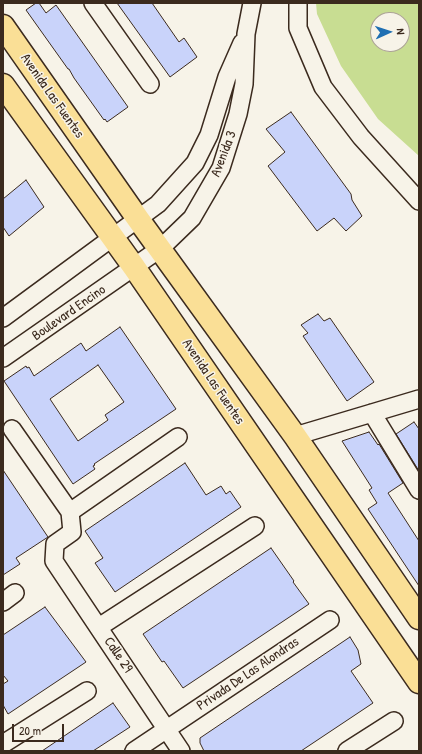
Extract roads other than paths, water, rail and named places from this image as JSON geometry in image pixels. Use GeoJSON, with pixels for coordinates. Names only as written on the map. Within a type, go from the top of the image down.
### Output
{"type":"FeatureCollection","features":[{"type":"Feature","properties":{"kind":"main road","name":"Avenida Las Fuentes"},"geometry":{"type":"LineString","coordinates":[[3,26],[138,219],[295,436],[419,618]]}},
{"type":"Feature","properties":{"kind":"main road","name":"Avenida Las Fuentes"},"geometry":{"type":"LineString","coordinates":[[3,85],[134,267],[419,682]]}},
{"type":"Feature","properties":{"kind":"street"},"geometry":{"type":"LineString","coordinates":[[93,3],[150,84]]}},
{"type":"Feature","properties":{"kind":"street","name":"Avenida 3"},"geometry":{"type":"LineString","coordinates":[[134,267],[160,248],[192,218],[221,168],[238,114],[244,84],[246,34],[252,3]]}},
{"type":"Feature","properties":{"kind":"street"},"geometry":{"type":"LineString","coordinates":[[298,3],[298,28],[323,86],[361,137],[419,201]]}},
{"type":"Feature","properties":{"kind":"street","name":"Avenida 3"},"geometry":{"type":"LineString","coordinates":[[113,237],[158,204],[195,163],[205,142],[227,77],[246,34]]}},
{"type":"Feature","properties":{"kind":"street"},"geometry":{"type":"LineString","coordinates":[[205,142],[226,151]]}},
{"type":"Feature","properties":{"kind":"street"},"geometry":{"type":"LineString","coordinates":[[3,318],[113,237]]}},
{"type":"Feature","properties":{"kind":"street","name":"Boulevard Encino"},"geometry":{"type":"LineString","coordinates":[[3,358],[134,267]]}},
{"type":"Feature","properties":{"kind":"street"},"geometry":{"type":"LineString","coordinates":[[295,436],[419,399]]}},
{"type":"Feature","properties":{"kind":"street"},"geometry":{"type":"LineString","coordinates":[[372,414],[419,490]]}},
{"type":"Feature","properties":{"kind":"street"},"geometry":{"type":"LineString","coordinates":[[12,429],[70,512],[178,437]]}},
{"type":"Feature","properties":{"kind":"street","name":"Calle 29"},"geometry":{"type":"LineString","coordinates":[[70,512],[72,532],[55,544],[54,561],[181,751]]}},
{"type":"Feature","properties":{"kind":"street"},"geometry":{"type":"LineString","coordinates":[[99,627],[255,526]]}},
{"type":"Feature","properties":{"kind":"street","name":"Privada De Las Alondras"},"geometry":{"type":"LineString","coordinates":[[134,751],[330,620]]}},
{"type":"Feature","properties":{"kind":"street"},"geometry":{"type":"LineString","coordinates":[[3,744],[87,691]]}},
{"type":"Feature","properties":{"kind":"street"},"geometry":{"type":"LineString","coordinates":[[346,751],[394,721]]}}]}
